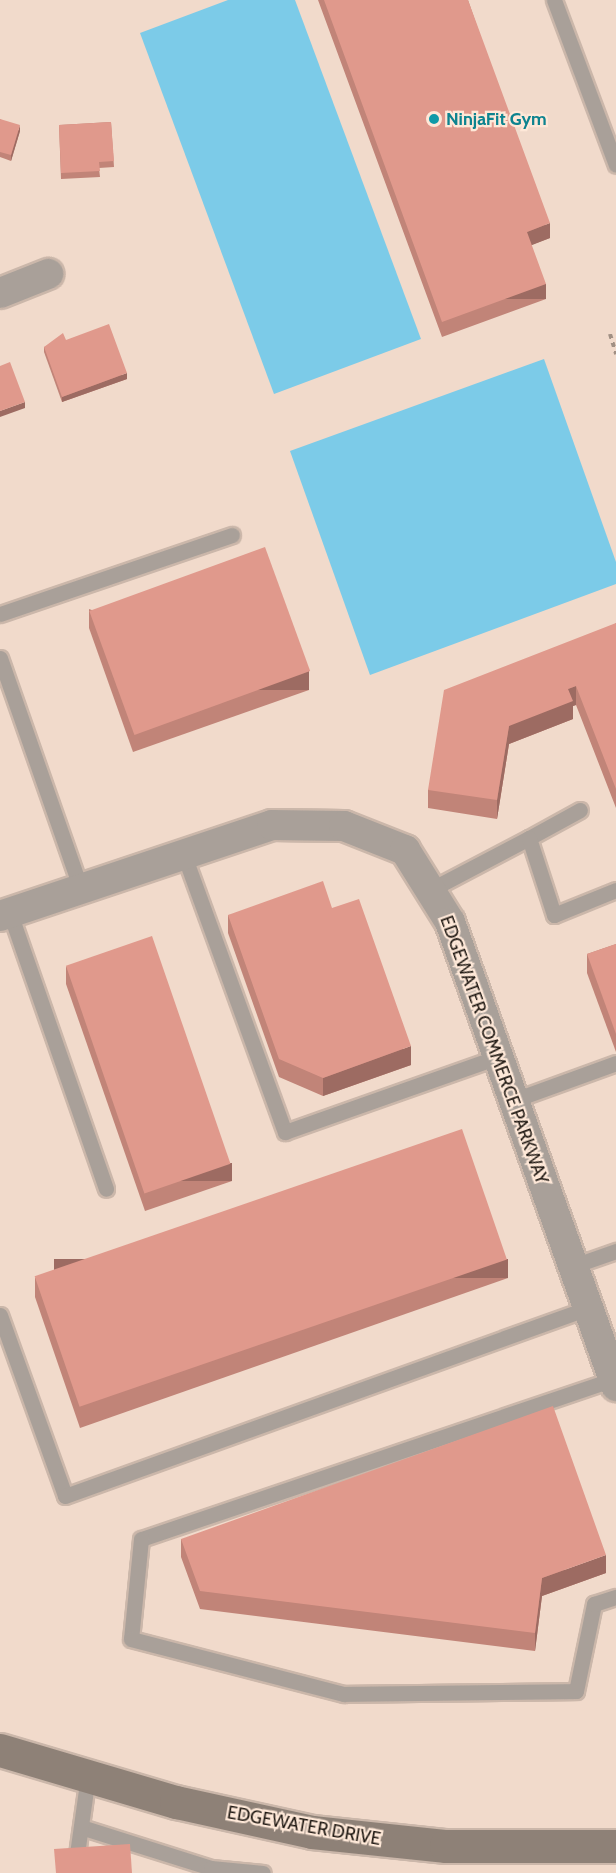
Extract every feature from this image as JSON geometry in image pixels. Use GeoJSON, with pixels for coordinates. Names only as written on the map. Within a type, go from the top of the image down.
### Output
{"type":"FeatureCollection","features":[{"type":"Feature","properties":{"kind":"main road","name":"EDGEWATER DRIVE"},"geometry":{"type":"LineString","coordinates":[[0,1750],[88,1776],[312,1832],[446,1846],[616,1846]]}},
{"type":"Feature","properties":{"kind":"street"},"geometry":{"type":"LineString","coordinates":[[0,293],[48,274]]}},
{"type":"Feature","properties":{"kind":"street","name":"EDGEWATER COMMERCE PARKWAY"},"geometry":{"type":"LineString","coordinates":[[5,915],[272,825],[344,826],[405,850],[450,922],[588,1308],[610,1349],[615,1383]]}},
{"type":"Feature","properties":{"kind":"lane"},"geometry":{"type":"LineString","coordinates":[[555,0],[616,165]]}},
{"type":"Feature","properties":{"kind":"lane"},"geometry":{"type":"LineString","coordinates":[[0,614],[232,535]]}},
{"type":"Feature","properties":{"kind":"lane"},"geometry":{"type":"LineString","coordinates":[[0,658],[81,889]]}},
{"type":"Feature","properties":{"kind":"lane"},"geometry":{"type":"LineString","coordinates":[[430,890],[580,810]]}},
{"type":"Feature","properties":{"kind":"lane"},"geometry":{"type":"LineString","coordinates":[[529,838],[555,915],[616,890]]}},
{"type":"Feature","properties":{"kind":"lane"},"geometry":{"type":"LineString","coordinates":[[184,855],[285,1132],[498,1057]]}},
{"type":"Feature","properties":{"kind":"lane"},"geometry":{"type":"LineString","coordinates":[[5,915],[106,1189]]}},
{"type":"Feature","properties":{"kind":"lane"},"geometry":{"type":"LineString","coordinates":[[514,1100],[616,1063]]}},
{"type":"Feature","properties":{"kind":"lane"},"geometry":{"type":"LineString","coordinates":[[573,1266],[616,1251]]}},
{"type":"Feature","properties":{"kind":"lane"},"geometry":{"type":"LineString","coordinates":[[0,1315],[65,1496],[588,1308]]}},
{"type":"Feature","properties":{"kind":"lane"},"geometry":{"type":"LineString","coordinates":[[615,1383],[141,1539],[131,1639],[344,1694],[576,1691],[594,1604],[616,1597]]}},
{"type":"Feature","properties":{"kind":"lane"},"geometry":{"type":"LineString","coordinates":[[77,1854],[88,1776]]}},
{"type":"Feature","properties":{"kind":"lane"},"geometry":{"type":"LineString","coordinates":[[81,1827],[211,1868],[263,1873]]}},
{"type":"Feature","properties":{"kind":"path"},"geometry":{"type":"LineString","coordinates":[[610,334],[616,354]]}},
{"type":"Feature","properties":{"kind":"water"},"geometry":{"type":"Polygon","coordinates":[[[228,0],[295,0],[421,339],[274,394],[140,33],[228,0]]]}},
{"type":"Feature","properties":{"kind":"water"},"geometry":{"type":"Polygon","coordinates":[[[544,359],[616,562],[616,584],[370,675],[290,451],[544,359]]]}},
{"type":"Feature","properties":{"kind":"building","name":"NinjaFit Gym"},"geometry":{"type":"Polygon","coordinates":[[[324,0],[468,0],[550,223],[527,232],[546,284],[442,322],[324,0]]]}},
{"type":"Feature","properties":{"kind":"building"},"geometry":{"type":"Polygon","coordinates":[[[0,119],[20,125],[11,155],[0,152],[0,119]]]}},
{"type":"Feature","properties":{"kind":"building"},"geometry":{"type":"Polygon","coordinates":[[[111,122],[114,161],[99,162],[100,171],[61,173],[59,125],[111,122]]]}},
{"type":"Feature","properties":{"kind":"building"},"geometry":{"type":"Polygon","coordinates":[[[109,324],[127,373],[62,397],[44,347],[63,333],[66,340],[109,324]]]}},
{"type":"Feature","properties":{"kind":"building"},"geometry":{"type":"Polygon","coordinates":[[[10,362],[25,402],[0,411],[0,366],[10,362]]]}},
{"type":"Feature","properties":{"kind":"building"},"geometry":{"type":"Polygon","coordinates":[[[265,547],[310,671],[134,735],[89,611],[265,547]]]}},
{"type":"Feature","properties":{"kind":"building"},"geometry":{"type":"Polygon","coordinates":[[[616,623],[616,789],[576,686],[568,689],[573,701],[509,726],[497,800],[428,790],[444,690],[616,623]]]}},
{"type":"Feature","properties":{"kind":"building"},"geometry":{"type":"Polygon","coordinates":[[[323,881],[332,908],[359,899],[411,1046],[323,1078],[279,1059],[228,915],[323,881]]]}},
{"type":"Feature","properties":{"kind":"building"},"geometry":{"type":"Polygon","coordinates":[[[152,936],[230,1164],[144,1193],[66,966],[152,936]]]}},
{"type":"Feature","properties":{"kind":"building"},"geometry":{"type":"Polygon","coordinates":[[[616,944],[616,1034],[587,954],[616,944]]]}},
{"type":"Feature","properties":{"kind":"building"},"geometry":{"type":"Polygon","coordinates":[[[462,1129],[507,1259],[80,1407],[35,1276],[462,1129]]]}},
{"type":"Feature","properties":{"kind":"building"},"geometry":{"type":"Polygon","coordinates":[[[553,1406],[606,1555],[542,1578],[535,1633],[200,1591],[181,1539],[553,1406]]]}},
{"type":"Feature","properties":{"kind":"building"},"geometry":{"type":"Polygon","coordinates":[[[130,1844],[132,1873],[56,1873],[54,1849],[130,1844]]]}},
{"type":"Feature","properties":{"kind":"place","name":"NinjaFit Gym"},"geometry":{"type":"Point","coordinates":[434,119]}}]}
